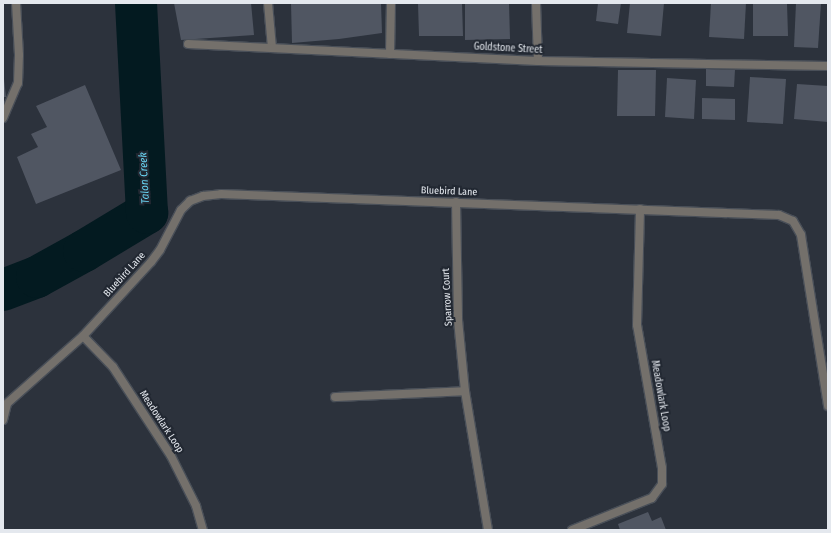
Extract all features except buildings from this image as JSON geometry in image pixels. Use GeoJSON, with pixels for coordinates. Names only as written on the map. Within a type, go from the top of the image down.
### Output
{"type":"FeatureCollection","features":[{"type":"Feature","properties":{"kind":"street"},"geometry":{"type":"LineString","coordinates":[[3,118],[18,83],[19,55],[16,3]]}},
{"type":"Feature","properties":{"kind":"street"},"geometry":{"type":"LineString","coordinates":[[268,3],[272,48]]}},
{"type":"Feature","properties":{"kind":"street"},"geometry":{"type":"LineString","coordinates":[[390,54],[391,3]]}},
{"type":"Feature","properties":{"kind":"street"},"geometry":{"type":"LineString","coordinates":[[536,3],[538,61]]}},
{"type":"Feature","properties":{"kind":"street","name":"Goldstone Street"},"geometry":{"type":"LineString","coordinates":[[188,44],[538,61],[828,66]]}},
{"type":"Feature","properties":{"kind":"street","name":"Bluebird Lane"},"geometry":{"type":"LineString","coordinates":[[3,420],[5,406],[83,336],[151,262],[160,250],[181,210],[190,201],[203,196],[221,194],[780,215],[793,221],[801,235],[828,406]]}},
{"type":"Feature","properties":{"kind":"street","name":"Sparrow Court"},"geometry":{"type":"LineString","coordinates":[[456,202],[458,312],[465,391],[488,530]]}},
{"type":"Feature","properties":{"kind":"street","name":"Meadowlark Loop"},"geometry":{"type":"LineString","coordinates":[[572,530],[652,498],[662,484],[662,468],[637,325],[640,209]]}},
{"type":"Feature","properties":{"kind":"street","name":"Meadowlark Loop"},"geometry":{"type":"LineString","coordinates":[[83,336],[113,367],[172,456],[196,506],[203,530]]}},
{"type":"Feature","properties":{"kind":"street"},"geometry":{"type":"LineString","coordinates":[[335,397],[465,391]]}},
{"type":"Feature","properties":{"kind":"waterway","name":"Talon Creek"},"geometry":{"type":"LineString","coordinates":[[3,290],[37,277],[147,213],[136,3]]}}]}
